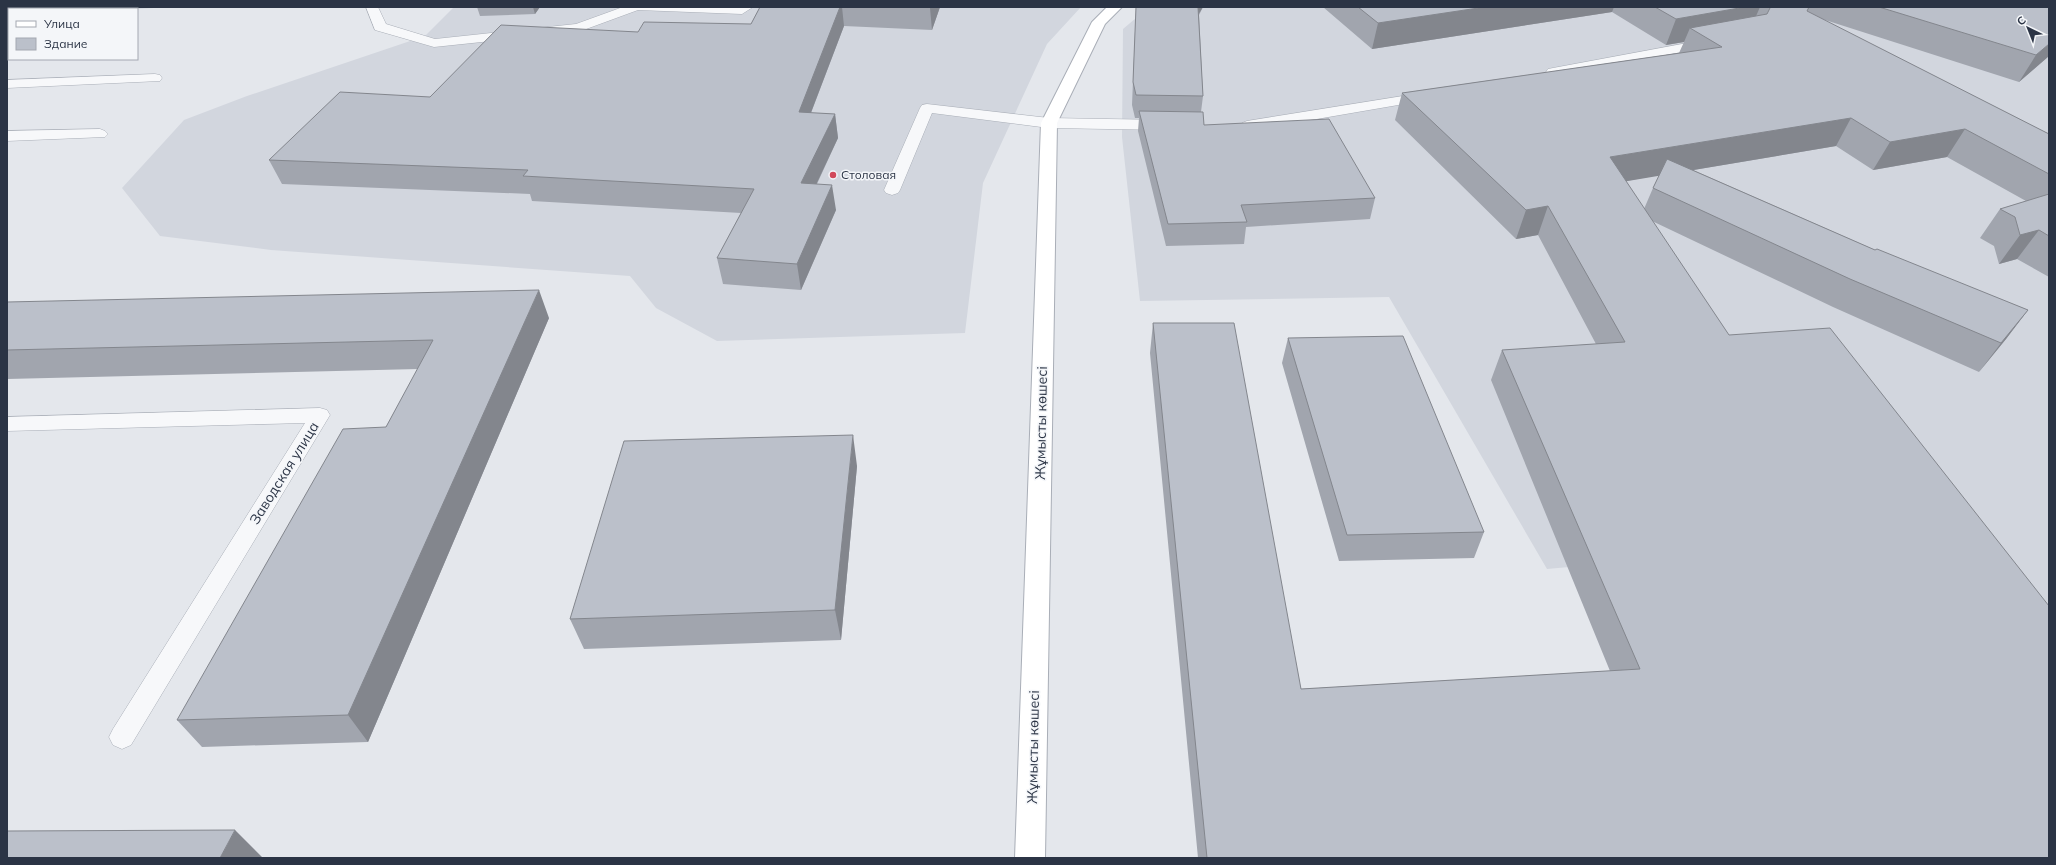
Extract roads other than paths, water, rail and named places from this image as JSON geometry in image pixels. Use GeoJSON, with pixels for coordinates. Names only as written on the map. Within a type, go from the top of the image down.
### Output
{"type":"FeatureCollection","features":[{"type":"Feature","properties":{"kind":"main road","name":"Жұмысты көшесі"},"geometry":{"type":"LineString","coordinates":[[1030,858],[1049,123],[1099,22],[1115,7]]}},
{"type":"Feature","properties":{"kind":"lane"},"geometry":{"type":"LineString","coordinates":[[372,7],[380,27],[434,43],[578,28],[635,7]]}},
{"type":"Feature","properties":{"kind":"lane"},"geometry":{"type":"LineString","coordinates":[[639,7],[742,10],[747,7]]}},
{"type":"Feature","properties":{"kind":"lane"},"geometry":{"type":"LineString","coordinates":[[1539,75],[1726,40]]}},
{"type":"Feature","properties":{"kind":"lane"},"geometry":{"type":"LineString","coordinates":[[7,84],[155,78]]}},
{"type":"Feature","properties":{"kind":"lane"},"geometry":{"type":"LineString","coordinates":[[1232,126],[1368,107],[1446,93]]}},
{"type":"Feature","properties":{"kind":"lane"},"geometry":{"type":"LineString","coordinates":[[892,190],[927,108],[1049,123],[1176,125]]}},
{"type":"Feature","properties":{"kind":"lane"},"geometry":{"type":"LineString","coordinates":[[7,136],[100,134]]}},
{"type":"Feature","properties":{"kind":"lane","name":"Заводская улица"},"geometry":{"type":"LineString","coordinates":[[7,424],[320,415],[122,737]]}},
{"type":"Feature","properties":{"kind":"place","name":"Столовая"},"geometry":{"type":"Point","coordinates":[833,175]}}]}
